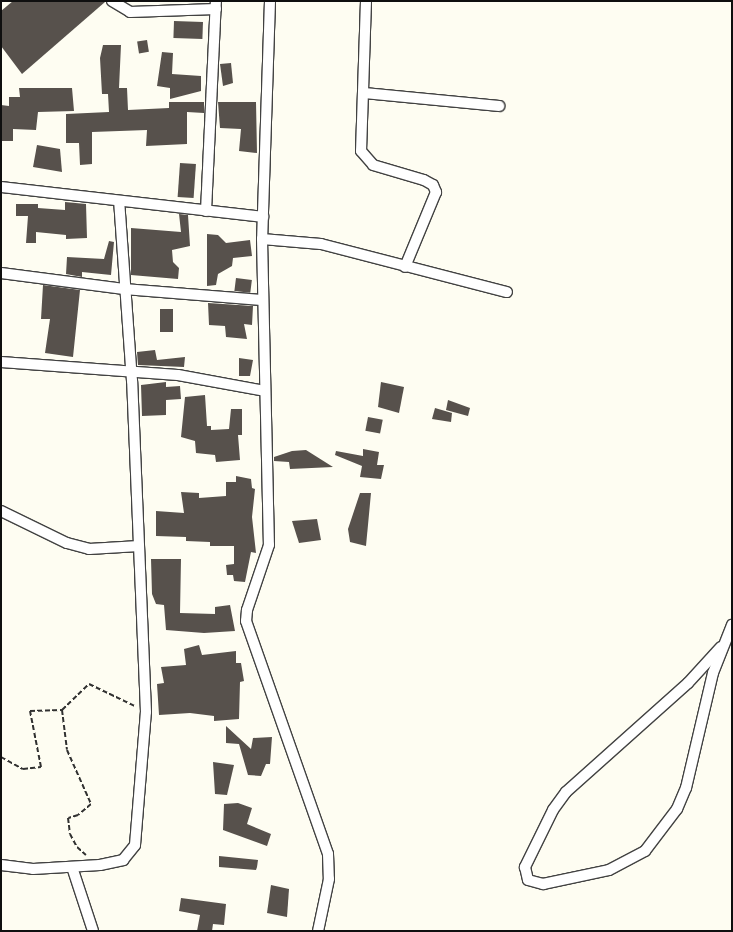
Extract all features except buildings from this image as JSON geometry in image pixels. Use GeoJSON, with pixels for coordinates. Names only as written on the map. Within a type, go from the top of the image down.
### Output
{"type":"FeatureCollection","features":[{"type":"Feature","properties":{"kind":"street"},"geometry":{"type":"LineString","coordinates":[[112,1],[130,12],[216,5],[206,211]]}},
{"type":"Feature","properties":{"kind":"street"},"geometry":{"type":"LineString","coordinates":[[270,1],[262,217],[262,300],[269,545],[247,610],[246,621],[328,854],[329,879],[318,931]]}},
{"type":"Feature","properties":{"kind":"street"},"geometry":{"type":"LineString","coordinates":[[366,1],[361,151],[366,160],[384,170],[424,180],[433,184],[436,192],[404,267]]}},
{"type":"Feature","properties":{"kind":"street"},"geometry":{"type":"LineString","coordinates":[[364,93],[499,106]]}},
{"type":"Feature","properties":{"kind":"street"},"geometry":{"type":"LineString","coordinates":[[1,187],[262,217]]}},
{"type":"Feature","properties":{"kind":"street"},"geometry":{"type":"LineString","coordinates":[[1,865],[33,869],[100,865],[123,860],[135,845],[146,712],[131,371],[124,289],[120,201]]}},
{"type":"Feature","properties":{"kind":"street"},"geometry":{"type":"LineString","coordinates":[[262,239],[321,244],[404,267],[507,292]]}},
{"type":"Feature","properties":{"kind":"street"},"geometry":{"type":"LineString","coordinates":[[1,273],[124,289],[262,300]]}},
{"type":"Feature","properties":{"kind":"street"},"geometry":{"type":"LineString","coordinates":[[1,362],[178,374],[265,391]]}},
{"type":"Feature","properties":{"kind":"street"},"geometry":{"type":"LineString","coordinates":[[1,511],[67,543],[89,549],[139,546]]}},
{"type":"Feature","properties":{"kind":"street"},"geometry":{"type":"LineString","coordinates":[[721,647],[688,683],[566,792],[553,810],[525,867],[528,880],[543,884],[609,870],[644,852],[677,809],[686,788],[721,647],[732,625]]}},
{"type":"Feature","properties":{"kind":"street"},"geometry":{"type":"LineString","coordinates":[[72,867],[93,931]]}},
{"type":"Feature","properties":{"kind":"path"},"geometry":{"type":"LineString","coordinates":[[1,757],[23,769],[41,767],[30,711],[62,710],[88,684],[146,712]]}},
{"type":"Feature","properties":{"kind":"path"},"geometry":{"type":"LineString","coordinates":[[62,710],[66,750],[91,804],[78,815],[68,818],[70,834],[77,847],[100,865]]}}]}
